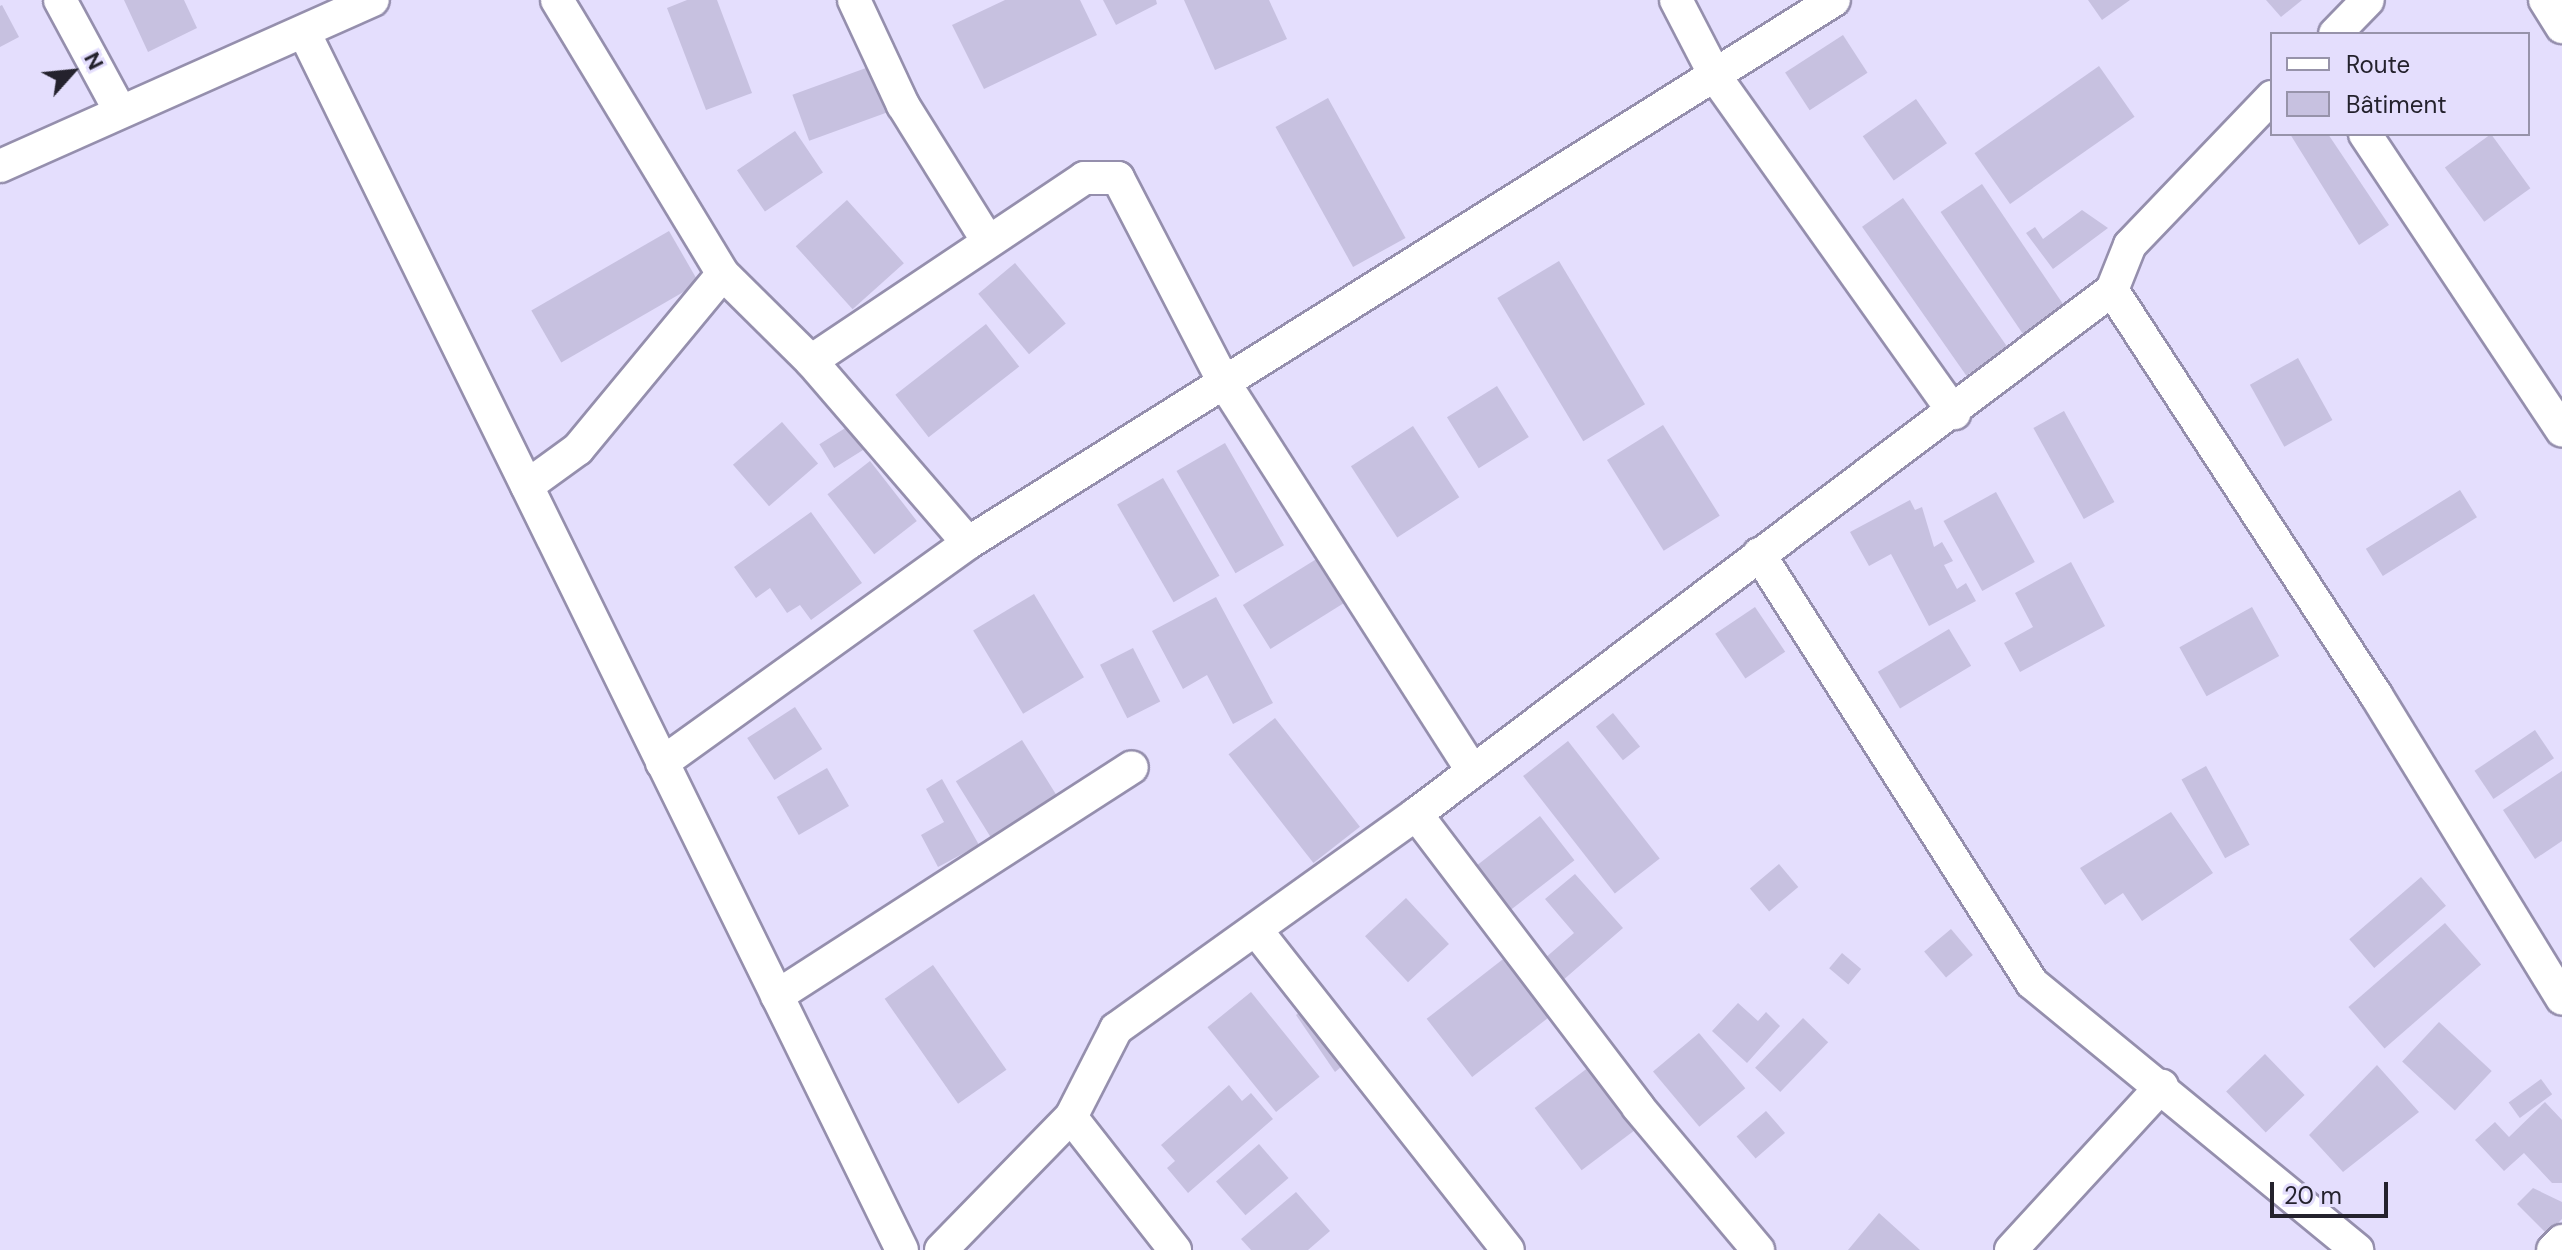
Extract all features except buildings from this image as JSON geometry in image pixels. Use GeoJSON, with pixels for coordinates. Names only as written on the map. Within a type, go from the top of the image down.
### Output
{"type":"FeatureCollection","features":[{"type":"Feature","properties":{"kind":"street"},"geometry":{"type":"LineString","coordinates":[[60,0],[120,111]]}},
{"type":"Feature","properties":{"kind":"street"},"geometry":{"type":"LineString","coordinates":[[0,166],[120,111],[306,36],[373,0]]}},
{"type":"Feature","properties":{"kind":"street"},"geometry":{"type":"LineString","coordinates":[[557,0],[723,274],[811,361],[968,543]]}},
{"type":"Feature","properties":{"kind":"street"},"geometry":{"type":"LineString","coordinates":[[854,0],[903,105],[987,240]]}},
{"type":"Feature","properties":{"kind":"street"},"geometry":{"type":"LineString","coordinates":[[1676,0],[1717,79],[1954,413]]}},
{"type":"Feature","properties":{"kind":"street"},"geometry":{"type":"LineString","coordinates":[[662,763],[968,543],[1717,79],[1834,0]]}},
{"type":"Feature","properties":{"kind":"street"},"geometry":{"type":"LineString","coordinates":[[2337,32],[2368,0]]}},
{"type":"Feature","properties":{"kind":"street"},"geometry":{"type":"LineString","coordinates":[[2545,0],[2562,27]]}},
{"type":"Feature","properties":{"kind":"street"},"geometry":{"type":"LineString","coordinates":[[306,36],[902,1250]]}},
{"type":"Feature","properties":{"kind":"street"},"geometry":{"type":"LineString","coordinates":[[941,1250],[1071,1117],[1116,1029],[1416,814],[1471,768],[1954,413],[2112,290],[2130,245],[2270,99]]}},
{"type":"Feature","properties":{"kind":"street"},"geometry":{"type":"LineString","coordinates":[[2366,136],[2562,430]]}},
{"type":"Feature","properties":{"kind":"street"},"geometry":{"type":"LineString","coordinates":[[811,361],[987,240],[1084,178],[1118,178],[1225,384],[1471,768]]}},
{"type":"Feature","properties":{"kind":"street"},"geometry":{"type":"LineString","coordinates":[[527,486],[578,449],[723,274]]}},
{"type":"Feature","properties":{"kind":"street"},"geometry":{"type":"LineString","coordinates":[[2112,290],[2376,695],[2562,999]]}},
{"type":"Feature","properties":{"kind":"street"},"geometry":{"type":"LineString","coordinates":[[1759,554],[2032,983],[2162,1086],[2357,1250]]}},
{"type":"Feature","properties":{"kind":"street"},"geometry":{"type":"LineString","coordinates":[[777,996],[1132,767]]}},
{"type":"Feature","properties":{"kind":"street"},"geometry":{"type":"LineString","coordinates":[[1416,814],[1638,1107],[1758,1250]]}},
{"type":"Feature","properties":{"kind":"street"},"geometry":{"type":"LineString","coordinates":[[1256,930],[1508,1250]]}},
{"type":"Feature","properties":{"kind":"street"},"geometry":{"type":"LineString","coordinates":[[2011,1250],[2162,1086]]}},
{"type":"Feature","properties":{"kind":"street"},"geometry":{"type":"LineString","coordinates":[[1071,1117],[1175,1250]]}},
{"type":"Feature","properties":{"kind":"street"},"geometry":{"type":"LineString","coordinates":[[2553,1250],[2562,1241]]}}]}
